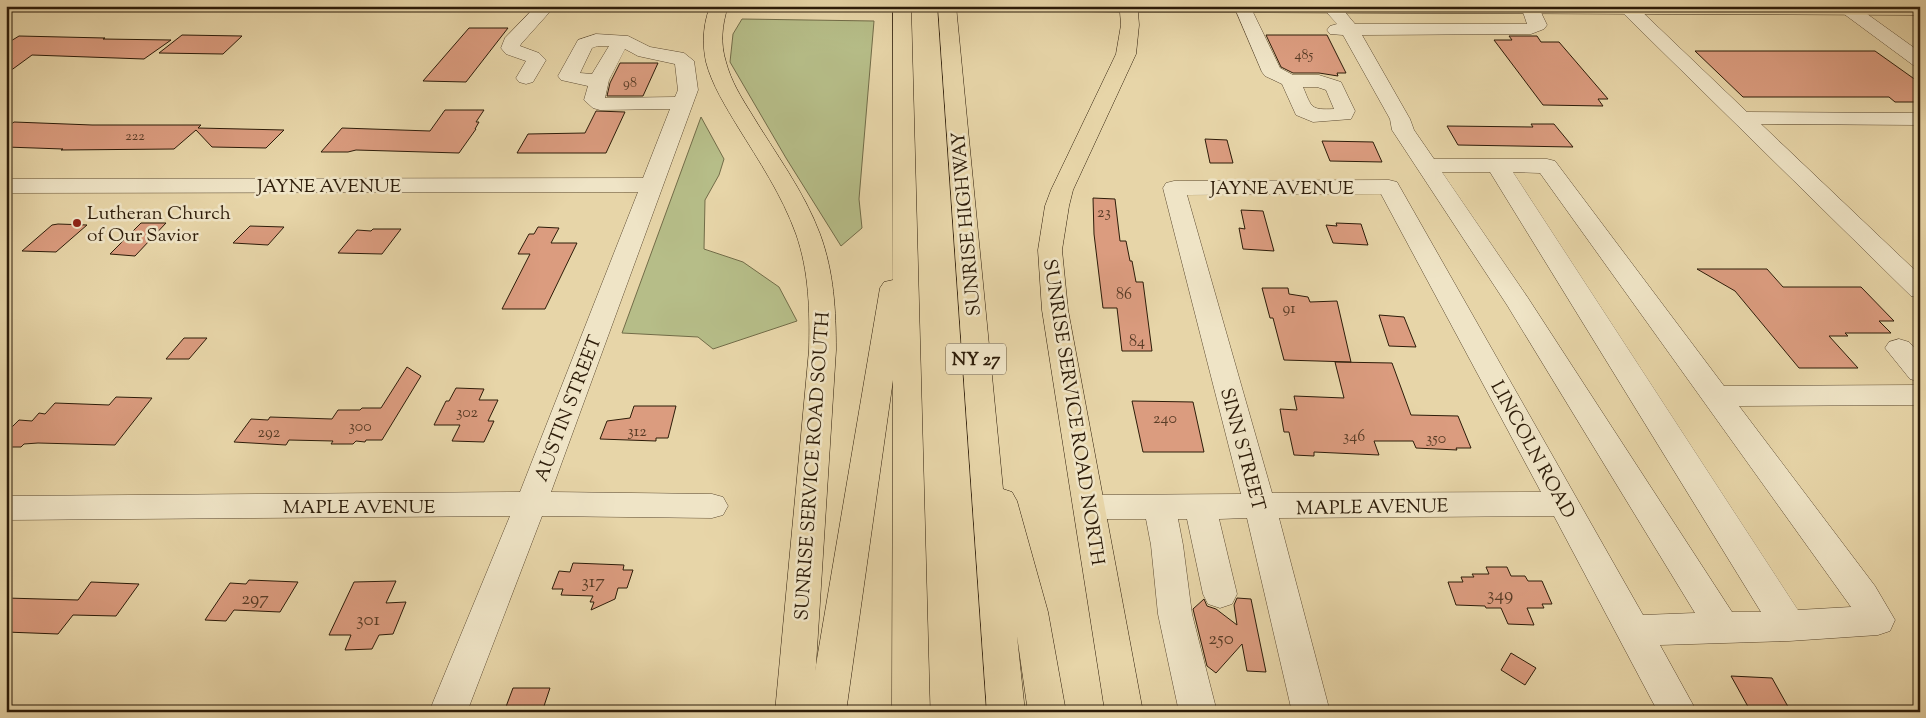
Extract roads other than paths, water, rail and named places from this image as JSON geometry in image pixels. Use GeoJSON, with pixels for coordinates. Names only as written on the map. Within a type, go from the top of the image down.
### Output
{"type":"FeatureCollection","features":[{"type":"Feature","properties":{"kind":"main road","name":"SUNRISE SERVICE ROAD SOUTH"},"geometry":{"type":"LineString","coordinates":[[719,6],[713,29],[718,69],[724,84],[788,192],[801,218],[812,247],[820,280],[822,309],[820,377],[794,712]]}},
{"type":"Feature","properties":{"kind":"main road"},"geometry":{"type":"LineString","coordinates":[[902,6],[911,712]]}},
{"type":"Feature","properties":{"kind":"main road","name":"SUNRISE HIGHWAY"},"geometry":{"type":"LineString","coordinates":[[947,6],[1006,712]]}},
{"type":"Feature","properties":{"kind":"main road"},"geometry":{"type":"LineString","coordinates":[[1057,6],[1907,9]]}},
{"type":"Feature","properties":{"kind":"main road","name":"SUNRISE SERVICE ROAD NORTH"},"geometry":{"type":"LineString","coordinates":[[1124,712],[1057,320],[1049,260],[1055,212],[1062,190],[1126,54],[1130,25],[1128,6]]}},
{"type":"Feature","properties":{"kind":"main road"},"geometry":{"type":"LineString","coordinates":[[827,712],[880,360],[904,222]]}},
{"type":"Feature","properties":{"kind":"main road"},"geometry":{"type":"LineString","coordinates":[[982,430],[1031,612],[1047,712]]}},
{"type":"Feature","properties":{"kind":"street"},"geometry":{"type":"LineString","coordinates":[[526,78],[536,60],[527,53],[514,51],[510,48],[512,42],[546,6]]}},
{"type":"Feature","properties":{"kind":"street"},"geometry":{"type":"LineString","coordinates":[[1242,7],[1272,72],[1290,81]]}},
{"type":"Feature","properties":{"kind":"street"},"geometry":{"type":"LineString","coordinates":[[1330,7],[1332,22],[1343,30],[1385,119],[1403,130],[1519,304],[1722,627]]}},
{"type":"Feature","properties":{"kind":"street"},"geometry":{"type":"LineString","coordinates":[[1343,30],[1531,29],[1538,25],[1531,9]]}},
{"type":"Feature","properties":{"kind":"street"},"geometry":{"type":"LineString","coordinates":[[1629,9],[1918,289]]}},
{"type":"Feature","properties":{"kind":"street"},"geometry":{"type":"LineString","coordinates":[[1850,10],[1920,61]]}},
{"type":"Feature","properties":{"kind":"street","name":"AUSTIN STREET"},"geometry":{"type":"LineString","coordinates":[[448,712],[531,504],[688,90],[684,62],[678,57],[645,52],[621,40],[596,40],[585,44],[568,76],[587,80],[599,80]]}},
{"type":"Feature","properties":{"kind":"street"},"geometry":{"type":"LineString","coordinates":[[621,40],[599,80],[594,100],[600,104],[683,103]]}},
{"type":"Feature","properties":{"kind":"street"},"geometry":{"type":"LineString","coordinates":[[1743,118],[1920,119]]}},
{"type":"Feature","properties":{"kind":"street"},"geometry":{"type":"LineString","coordinates":[[1427,166],[1497,164],[1547,166],[1878,620],[1789,626],[1633,630]]}},
{"type":"Feature","properties":{"kind":"street"},"geometry":{"type":"LineString","coordinates":[[1497,164],[1789,626]]}},
{"type":"Feature","properties":{"kind":"street","name":"JAYNE AVENUE"},"geometry":{"type":"LineString","coordinates":[[6,186],[652,185]]}},
{"type":"Feature","properties":{"kind":"street","name":"JAYNE AVENUE"},"geometry":{"type":"LineString","coordinates":[[1174,188],[1389,187]]}},
{"type":"Feature","properties":{"kind":"street","name":"LINCOLN ROAD"},"geometry":{"type":"LineString","coordinates":[[1389,187],[1678,712]]}},
{"type":"Feature","properties":{"kind":"street","name":"SINN STREET"},"geometry":{"type":"LineString","coordinates":[[1174,188],[1260,507],[1311,712]]}},
{"type":"Feature","properties":{"kind":"street"},"geometry":{"type":"LineString","coordinates":[[1899,348],[1920,372]]}},
{"type":"Feature","properties":{"kind":"street"},"geometry":{"type":"LineString","coordinates":[[1716,396],[1920,396]]}},
{"type":"Feature","properties":{"kind":"street","name":"MAPLE AVENUE"},"geometry":{"type":"LineString","coordinates":[[6,508],[531,504],[712,506]]}},
{"type":"Feature","properties":{"kind":"street","name":"MAPLE AVENUE"},"geometry":{"type":"LineString","coordinates":[[1090,507],[1564,504]]}},
{"type":"Feature","properties":{"kind":"street"},"geometry":{"type":"LineString","coordinates":[[1159,506],[1167,545],[1175,614],[1198,712]]}},
{"type":"Feature","properties":{"kind":"street"},"geometry":{"type":"LineString","coordinates":[[1200,506],[1220,594]]}},
{"type":"Feature","properties":{"kind":"place","name":"Lutheran Church of Our Savior"},"geometry":{"type":"Point","coordinates":[77,223]}}]}
